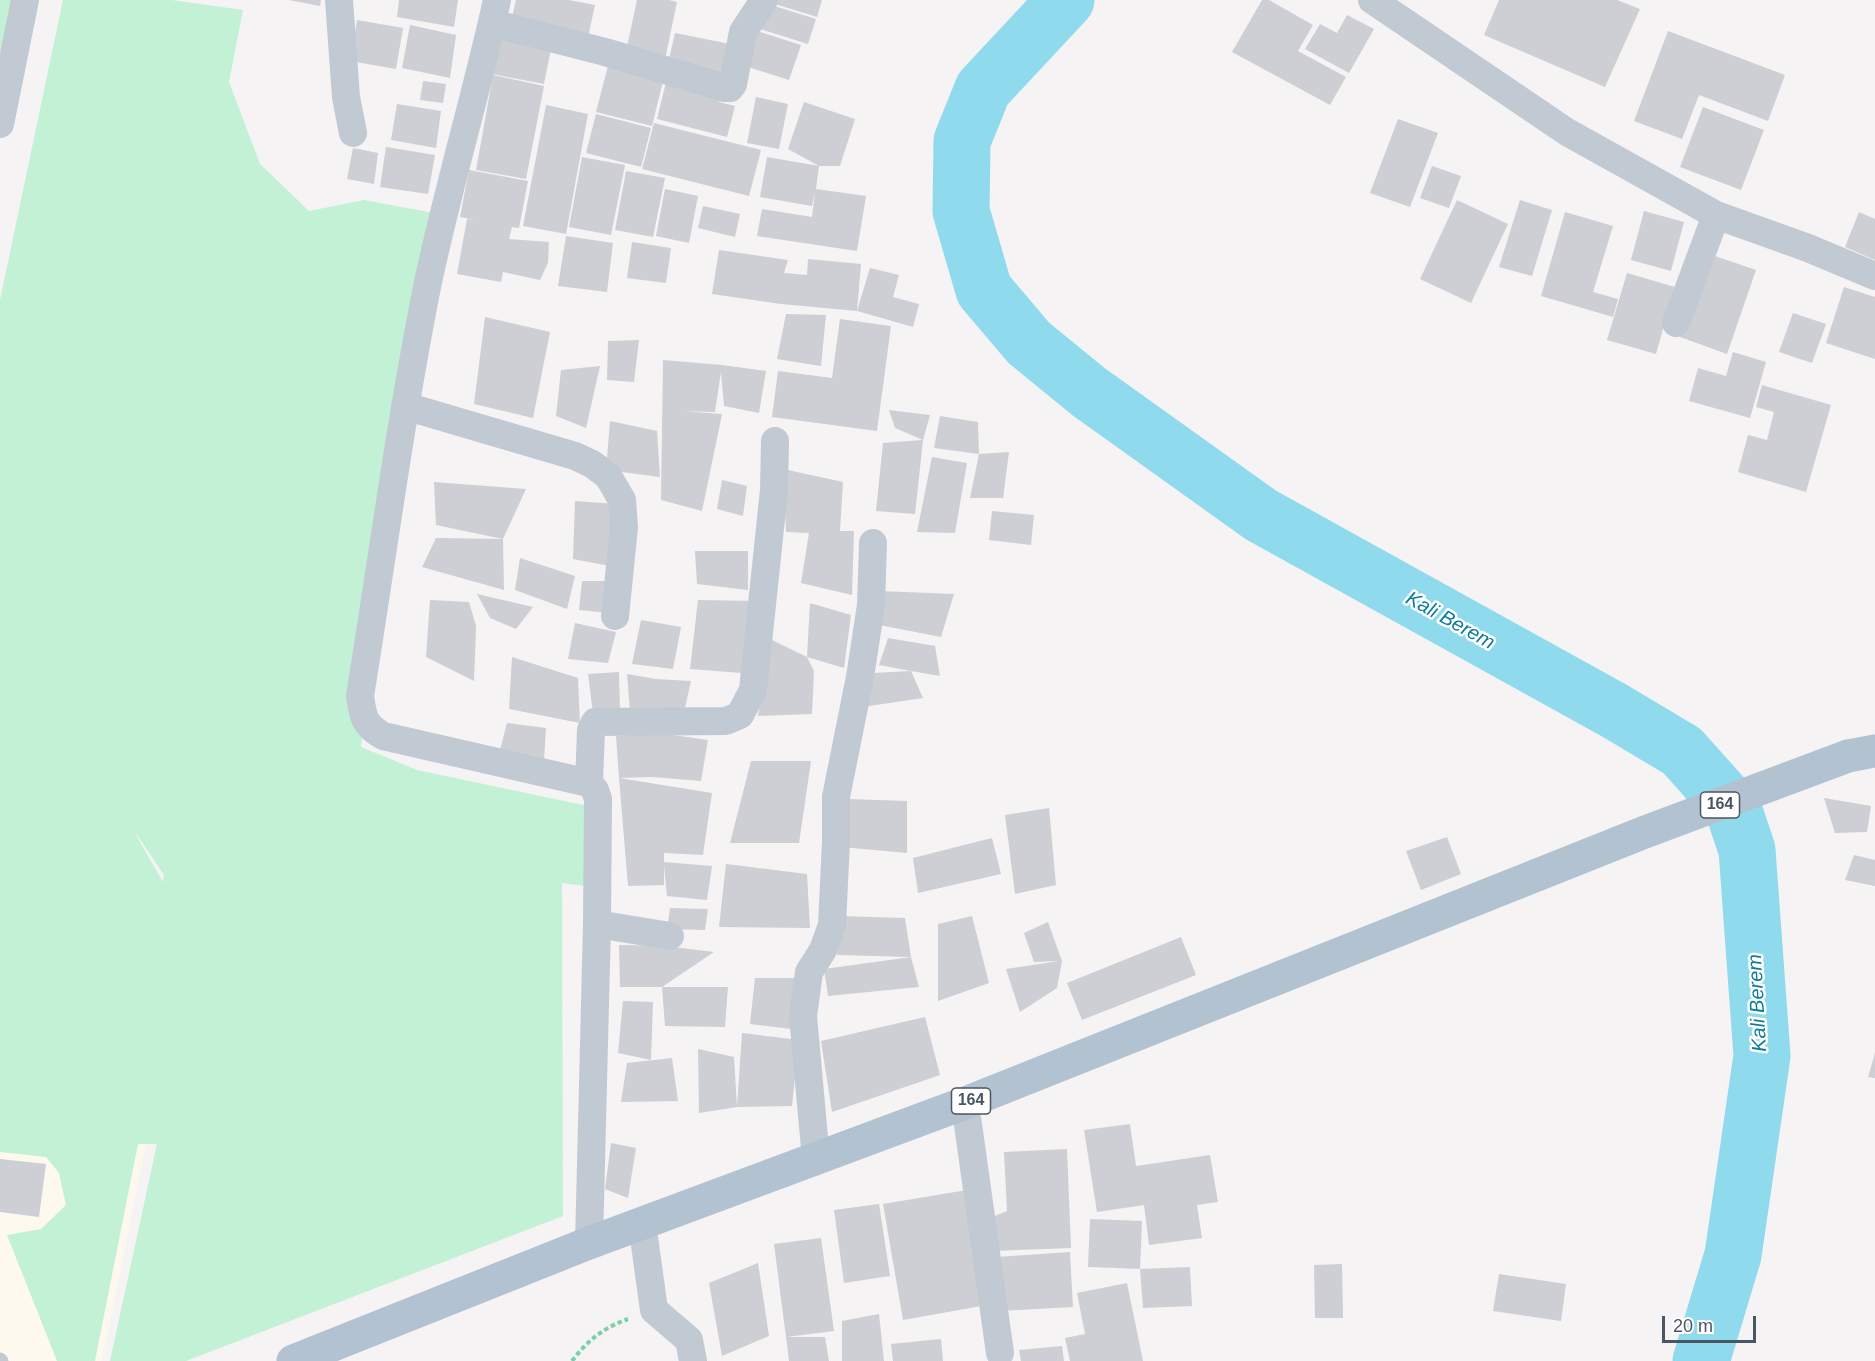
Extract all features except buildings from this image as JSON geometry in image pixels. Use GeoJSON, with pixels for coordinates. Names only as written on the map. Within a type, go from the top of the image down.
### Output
{"type":"FeatureCollection","features":[{"type":"Feature","properties":{"kind":"main road","name":"164"},"geometry":{"type":"LineString","coordinates":[[293,1361],[642,1223],[966,1103],[1645,832],[1848,756],[1875,751]]}},
{"type":"Feature","properties":{"kind":"street"},"geometry":{"type":"LineString","coordinates":[[0,124],[25,0]]}},
{"type":"Feature","properties":{"kind":"street"},"geometry":{"type":"LineString","coordinates":[[339,0],[346,97],[353,133]]}},
{"type":"Feature","properties":{"kind":"street"},"geometry":{"type":"LineString","coordinates":[[590,1243],[597,924],[598,799],[595,790],[588,783],[383,736],[370,728],[362,713],[360,696],[405,406],[427,287],[451,179],[494,12],[605,52],[730,88],[733,84],[743,32],[764,0]]}},
{"type":"Feature","properties":{"kind":"street"},"geometry":{"type":"LineString","coordinates":[[1372,0],[1567,132],[1716,215],[1808,248],[1875,276]]}},
{"type":"Feature","properties":{"kind":"street"},"geometry":{"type":"LineString","coordinates":[[1676,323],[1716,215]]}},
{"type":"Feature","properties":{"kind":"street"},"geometry":{"type":"LineString","coordinates":[[405,406],[575,456],[592,464],[608,476],[622,500],[624,527],[615,616]]}},
{"type":"Feature","properties":{"kind":"street"},"geometry":{"type":"LineString","coordinates":[[588,783],[591,730],[596,722],[726,721],[740,715],[753,690],[774,490],[776,441]]}},
{"type":"Feature","properties":{"kind":"street"},"geometry":{"type":"LineString","coordinates":[[816,1159],[803,1016],[809,972],[823,950],[832,925],[836,797],[861,667],[870,605],[873,543]]}},
{"type":"Feature","properties":{"kind":"street"},"geometry":{"type":"LineString","coordinates":[[597,924],[670,936]]}},
{"type":"Feature","properties":{"kind":"street"},"geometry":{"type":"LineString","coordinates":[[966,1103],[1000,1353]]}},
{"type":"Feature","properties":{"kind":"street"},"geometry":{"type":"LineString","coordinates":[[642,1223],[654,1310],[689,1340],[693,1361]]}},
{"type":"Feature","properties":{"kind":"path"},"geometry":{"type":"LineString","coordinates":[[573,1361],[586,1343],[612,1325],[654,1310]]}},
{"type":"Feature","properties":{"kind":"shaded area"},"geometry":{"type":"Polygon","coordinates":[[[149,1128],[102,1361],[0,1361],[0,1136],[149,1128]]]}},
{"type":"Feature","properties":{"kind":"green space"},"geometry":{"type":"Polygon","coordinates":[[[0,0],[20,0],[0,96],[0,0]]]}},
{"type":"Feature","properties":{"kind":"green space"},"geometry":{"type":"Polygon","coordinates":[[[63,0],[172,0],[243,10],[229,82],[260,164],[309,211],[364,200],[434,213],[397,460],[361,747],[417,770],[588,806],[593,887],[562,883],[563,1216],[186,1361],[110,1361],[157,1144],[138,1144],[95,1361],[57,1361],[7,1235],[41,1229],[66,1205],[59,1173],[46,1157],[0,1152],[0,300],[63,0]],[[136,835],[163,882],[164,875],[136,835]]]}},
{"type":"Feature","properties":{"kind":"waterway","name":"Kali Berem"},"geometry":{"type":"LineString","coordinates":[[1066,0],[983,89],[962,141],[961,211],[984,290],[1029,343],[1089,392],[1261,515],[1615,711],[1682,751],[1733,808],[1747,850],[1762,1056],[1733,1255],[1701,1361]]}}]}
